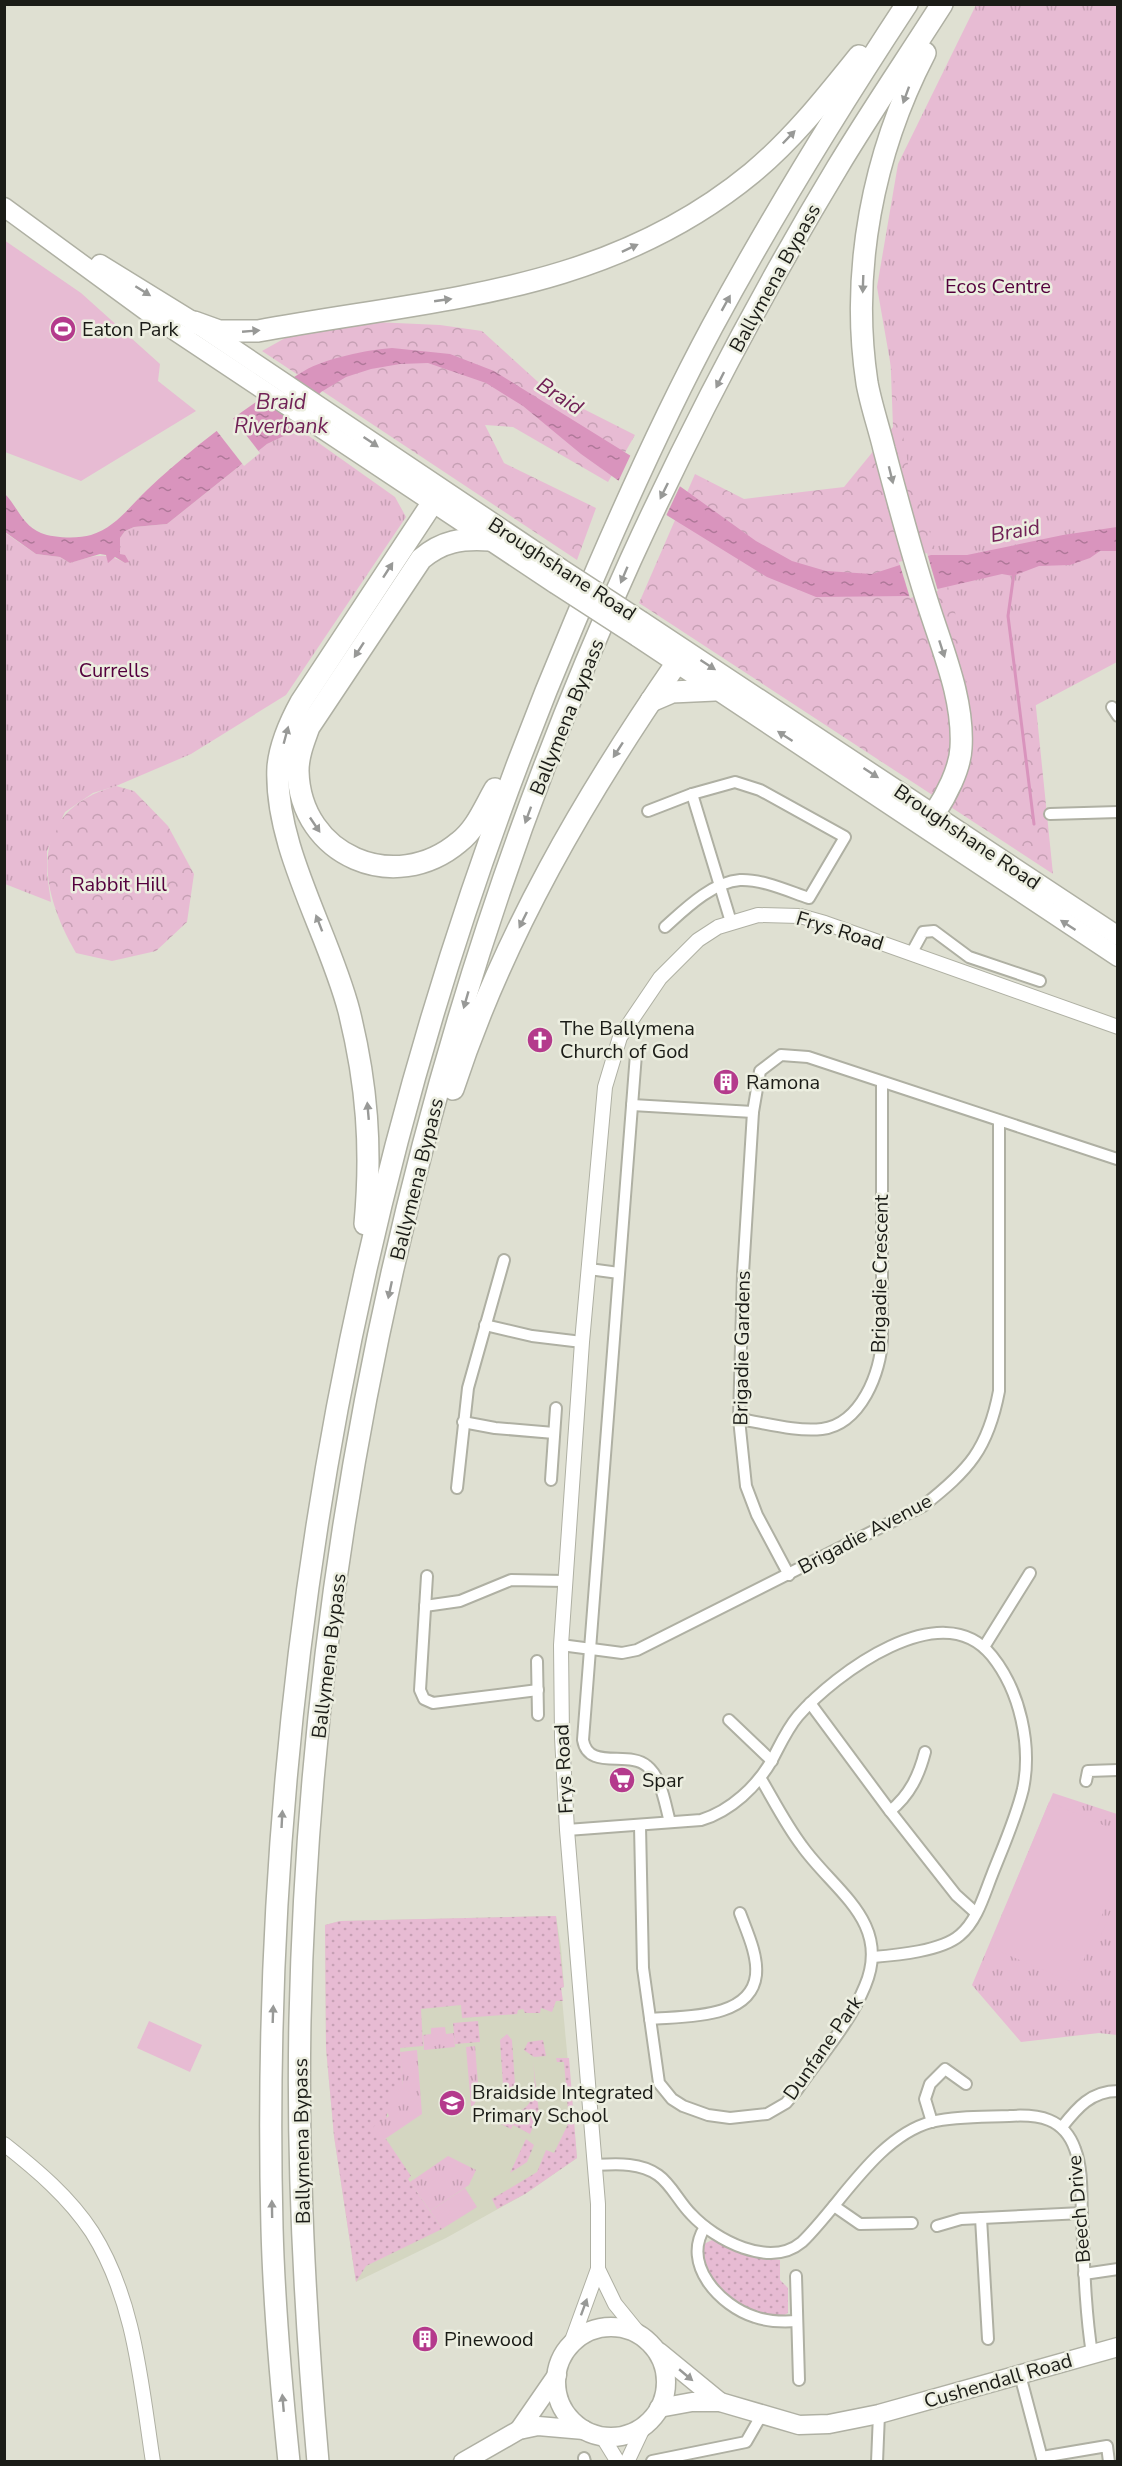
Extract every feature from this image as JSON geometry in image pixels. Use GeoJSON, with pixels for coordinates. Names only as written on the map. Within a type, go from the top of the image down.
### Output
{"type":"FeatureCollection","features":[{"type":"Feature","properties":{"kind":"highway"},"geometry":{"type":"LineString","coordinates":[[194,322],[219,331],[258,331],[488,293],[592,264],[627,249],[689,217],[752,173],[821,104],[901,4]]}},
{"type":"Feature","properties":{"kind":"highway","name":"Ballymena Bypass"},"geometry":{"type":"LineString","coordinates":[[289,2462],[272,2234],[270,2081],[284,1797],[312,1550],[358,1299],[402,1117],[429,1023],[498,810],[539,706],[651,448],[712,327],[759,244],[820,139],[907,4]]}},
{"type":"Feature","properties":{"kind":"highway","name":"Ballymena Bypass"},"geometry":{"type":"LineString","coordinates":[[318,2462],[302,2227],[300,2021],[309,1836],[323,1692],[345,1524],[399,1246],[439,1093],[476,968],[511,864],[580,680],[649,522],[786,254],[839,165],[942,4]]}},
{"type":"Feature","properties":{"kind":"highway"},"geometry":{"type":"LineString","coordinates":[[934,814],[951,781],[961,749],[960,715],[949,671],[910,548],[867,384],[862,326],[862,280],[866,240],[879,168],[913,75],[950,4]]}},
{"type":"Feature","properties":{"kind":"highway"},"geometry":{"type":"LineString","coordinates":[[358,1299],[369,1170],[366,1095],[348,1008],[287,839],[279,790],[278,765],[289,724],[301,702],[437,495]]}},
{"type":"Feature","properties":{"kind":"highway"},"geometry":{"type":"LineString","coordinates":[[490,540],[451,540],[433,549],[412,570],[309,727],[301,748],[298,770],[301,794],[308,814],[320,832],[335,847],[354,859],[377,866],[401,867],[422,863],[440,855],[458,843],[475,825],[539,706]]}},
{"type":"Feature","properties":{"kind":"highway"},"geometry":{"type":"LineString","coordinates":[[399,1246],[455,1083],[519,929],[558,848],[596,784],[681,657]]}},
{"type":"Feature","properties":{"kind":"highway"},"geometry":{"type":"LineString","coordinates":[[651,702],[672,692],[715,690]]}},
{"type":"Feature","properties":{"kind":"main road"},"geometry":{"type":"LineString","coordinates":[[4,206],[194,322],[280,382],[317,416]]}},
{"type":"Feature","properties":{"kind":"main road"},"geometry":{"type":"LineString","coordinates":[[4,206],[157,319],[262,389],[317,416],[437,495],[490,540],[557,575]]}},
{"type":"Feature","properties":{"kind":"main road","name":"Broughshane Road"},"geometry":{"type":"LineString","coordinates":[[437,495],[681,657],[934,814],[1118,936]]}},
{"type":"Feature","properties":{"kind":"main road","name":"Broughshane Road"},"geometry":{"type":"LineString","coordinates":[[681,657],[715,690],[1118,957]]}},
{"type":"Feature","properties":{"kind":"main road"},"geometry":{"type":"LineString","coordinates":[[909,820],[921,821],[934,814]]}},
{"type":"Feature","properties":{"kind":"main road"},"geometry":{"type":"LineString","coordinates":[[471,2459],[519,2430],[538,2426],[584,2430],[602,2436],[617,2437],[644,2426],[660,2408],[665,2393],[666,2376],[662,2360],[647,2341],[627,2330],[611,2327],[596,2329],[570,2346],[561,2360],[557,2375],[557,2391],[562,2407],[584,2430]]}},
{"type":"Feature","properties":{"kind":"main road","name":"Cushendall Road"},"geometry":{"type":"LineString","coordinates":[[647,2341],[720,2402]]}},
{"type":"Feature","properties":{"kind":"main road","name":"Cushendall Road"},"geometry":{"type":"LineString","coordinates":[[660,2408],[692,2402],[720,2402],[761,2416],[799,2425],[819,2424],[879,2414],[1118,2347]]}},
{"type":"Feature","properties":{"kind":"main road"},"geometry":{"type":"LineString","coordinates":[[519,2430],[557,2375]]}},
{"type":"Feature","properties":{"kind":"street"},"geometry":{"type":"LineString","coordinates":[[648,811],[692,794],[735,782],[760,789],[845,837],[809,898],[752,881],[739,880],[721,886],[687,908],[665,927]]}},
{"type":"Feature","properties":{"kind":"street"},"geometry":{"type":"LineString","coordinates":[[692,794],[731,922]]}},
{"type":"Feature","properties":{"kind":"street"},"geometry":{"type":"LineString","coordinates":[[1050,814],[1118,813]]}},
{"type":"Feature","properties":{"kind":"street","name":"Frys Road"},"geometry":{"type":"LineString","coordinates":[[570,2346],[598,2269],[595,2165],[567,1830],[562,1737],[561,1645],[582,1342],[605,1087],[620,1037],[646,995],[698,940],[731,922],[758,915],[801,916],[1118,1027]]}},
{"type":"Feature","properties":{"kind":"street"},"geometry":{"type":"LineString","coordinates":[[911,954],[921,934],[934,932],[969,957],[1040,981]]}},
{"type":"Feature","properties":{"kind":"street","name":"Frys Road"},"geometry":{"type":"LineString","coordinates":[[636,1054],[588,1649],[583,1740],[585,1749],[593,1756],[631,1759],[647,1765],[657,1779],[670,1822]]}},
{"type":"Feature","properties":{"kind":"street","name":"Brigadie Gardens"},"geometry":{"type":"LineString","coordinates":[[789,1575],[757,1515],[746,1486],[739,1419],[743,1273],[753,1112],[759,1072],[769,1061],[784,1054],[813,1058],[1117,1159]]}},
{"type":"Feature","properties":{"kind":"street","name":"Brigadie Crescent"},"geometry":{"type":"LineString","coordinates":[[739,1419],[807,1429],[827,1428],[850,1415],[873,1383],[879,1366],[882,1339],[882,1082]]}},
{"type":"Feature","properties":{"kind":"street"},"geometry":{"type":"LineString","coordinates":[[632,1105],[753,1112]]}},
{"type":"Feature","properties":{"kind":"street","name":"Brigadie Avenue"},"geometry":{"type":"LineString","coordinates":[[561,1645],[622,1653],[634,1651],[923,1506],[951,1485],[979,1453],[993,1422],[999,1391],[999,1121]]}},
{"type":"Feature","properties":{"kind":"street"},"geometry":{"type":"LineString","coordinates":[[457,1488],[468,1388],[504,1260]]}},
{"type":"Feature","properties":{"kind":"street"},"geometry":{"type":"LineString","coordinates":[[589,1269],[619,1273]]}},
{"type":"Feature","properties":{"kind":"street"},"geometry":{"type":"LineString","coordinates":[[485,1325],[532,1336],[582,1342]]}},
{"type":"Feature","properties":{"kind":"street"},"geometry":{"type":"LineString","coordinates":[[551,1480],[556,1408]]}},
{"type":"Feature","properties":{"kind":"street"},"geometry":{"type":"LineString","coordinates":[[463,1422],[495,1428],[554,1433]]}},
{"type":"Feature","properties":{"kind":"street"},"geometry":{"type":"LineString","coordinates":[[984,1647],[1030,1573]]}},
{"type":"Feature","properties":{"kind":"street"},"geometry":{"type":"LineString","coordinates":[[427,1576],[420,1691],[426,1701],[433,1703],[477,1699],[538,1690]]}},
{"type":"Feature","properties":{"kind":"street"},"geometry":{"type":"LineString","coordinates":[[425,1606],[460,1601],[511,1580],[565,1581]]}},
{"type":"Feature","properties":{"kind":"street"},"geometry":{"type":"LineString","coordinates":[[567,1830],[640,1826],[701,1820],[712,1816],[740,1798],[760,1779],[792,1724],[810,1703],[838,1680],[913,1636],[937,1632],[965,1638],[984,1647],[1002,1668],[1018,1703],[1024,1745],[1025,1776],[1018,1806],[976,1913],[963,1932],[954,1939],[916,1951],[873,1957],[872,1941],[862,1918],[802,1846],[760,1779]]}},
{"type":"Feature","properties":{"kind":"street"},"geometry":{"type":"LineString","coordinates":[[537,1661],[538,1715]]}},
{"type":"Feature","properties":{"kind":"street"},"geometry":{"type":"LineString","coordinates":[[810,1703],[956,1895],[976,1913]]}},
{"type":"Feature","properties":{"kind":"street"},"geometry":{"type":"LineString","coordinates":[[729,1720],[772,1761]]}},
{"type":"Feature","properties":{"kind":"street"},"geometry":{"type":"LineString","coordinates":[[890,1811],[902,1800],[914,1783],[926,1752]]}},
{"type":"Feature","properties":{"kind":"street"},"geometry":{"type":"LineString","coordinates":[[1086,1781],[1088,1771],[1118,1770]]}},
{"type":"Feature","properties":{"kind":"street","name":"Dunfane Park"},"geometry":{"type":"LineString","coordinates":[[640,1826],[643,1896],[641,1933],[656,2078],[672,2099],[688,2109],[715,2117],[738,2118],[767,2114],[791,2098],[860,1998],[873,1957]]}},
{"type":"Feature","properties":{"kind":"street"},"geometry":{"type":"LineString","coordinates":[[650,2019],[725,2011],[748,1993],[756,1972],[753,1950],[740,1913]]}},
{"type":"Feature","properties":{"kind":"street"},"geometry":{"type":"LineString","coordinates":[[933,2122],[925,2099],[934,2080],[945,2069],[966,2084]]}},
{"type":"Feature","properties":{"kind":"street"},"geometry":{"type":"LineString","coordinates":[[595,2165],[624,2164],[655,2174],[705,2227],[725,2240],[744,2246],[782,2252],[802,2242],[893,2143],[914,2129],[933,2122],[1024,2115],[1048,2118],[1062,2127],[1090,2098],[1101,2093],[1118,2091]]}},
{"type":"Feature","properties":{"kind":"street","name":"Beech Drive"},"geometry":{"type":"LineString","coordinates":[[1062,2127],[1077,2152],[1084,2274],[1092,2354]]}},
{"type":"Feature","properties":{"kind":"street"},"geometry":{"type":"LineString","coordinates":[[4,2144],[43,2175],[71,2205],[92,2232],[118,2283],[136,2353],[153,2462]]}},
{"type":"Feature","properties":{"kind":"street"},"geometry":{"type":"LineString","coordinates":[[834,2206],[860,2224],[912,2223]]}},
{"type":"Feature","properties":{"kind":"street"},"geometry":{"type":"LineString","coordinates":[[937,2226],[950,2221],[981,2218],[1082,2213]]}},
{"type":"Feature","properties":{"kind":"street"},"geometry":{"type":"LineString","coordinates":[[981,2218],[988,2339]]}},
{"type":"Feature","properties":{"kind":"street"},"geometry":{"type":"LineString","coordinates":[[705,2227],[698,2241],[698,2258],[704,2274],[717,2292],[734,2306],[754,2317],[774,2321],[797,2321]]}},
{"type":"Feature","properties":{"kind":"street","name":"Frys Road"},"geometry":{"type":"LineString","coordinates":[[598,2269],[615,2304],[647,2341]]}},
{"type":"Feature","properties":{"kind":"street"},"geometry":{"type":"LineString","coordinates":[[1084,2274],[1118,2270]]}},
{"type":"Feature","properties":{"kind":"street"},"geometry":{"type":"LineString","coordinates":[[796,2276],[799,2380]]}},
{"type":"Feature","properties":{"kind":"street"},"geometry":{"type":"LineString","coordinates":[[1020,2375],[1043,2459],[1107,2446],[1109,2462]]}},
{"type":"Feature","properties":{"kind":"street"},"geometry":{"type":"LineString","coordinates":[[877,2462],[879,2414]]}},
{"type":"Feature","properties":{"kind":"street"},"geometry":{"type":"LineString","coordinates":[[652,2461],[746,2442],[761,2416]]}},
{"type":"Feature","properties":{"kind":"street"},"geometry":{"type":"LineString","coordinates":[[627,2462],[644,2426]]}},
{"type":"Feature","properties":{"kind":"street"},"geometry":{"type":"LineString","coordinates":[[602,2436],[618,2462]]}},
{"type":"Feature","properties":{"kind":"shaded area","name":"Braidside Integrated Primary School"},"geometry":{"type":"Polygon","coordinates":[[[556,1916],[561,1947],[564,1987],[561,1988],[577,2158],[525,2194],[446,2238],[356,2282],[334,2136],[326,2048],[325,1925],[340,1921],[556,1916]]]}},
{"type":"Feature","properties":{"kind":"green space","name":"Ecos Centre"},"geometry":{"type":"Polygon","coordinates":[[[976,5],[1117,5],[1117,662],[974,738],[954,605],[909,470],[877,287],[898,164],[976,5]]]}},
{"type":"Feature","properties":{"kind":"green space","name":"Eaton Park"},"geometry":{"type":"Polygon","coordinates":[[[4,240],[81,293],[160,364],[158,381],[196,411],[81,481],[5,452],[4,240]]]}},
{"type":"Feature","properties":{"kind":"green space"},"geometry":{"type":"Polygon","coordinates":[[[888,292],[1026,609],[1053,874],[639,603],[695,474],[744,499],[844,487],[893,427],[888,292]]]}},
{"type":"Feature","properties":{"kind":"green space"},"geometry":{"type":"Polygon","coordinates":[[[374,322],[440,325],[482,331],[548,391],[635,435],[608,482],[513,427],[485,425],[504,463],[596,508],[577,560],[262,351],[287,337],[374,322]]]}},
{"type":"Feature","properties":{"kind":"green space","name":"Currells"},"geometry":{"type":"Polygon","coordinates":[[[299,429],[395,497],[406,517],[286,695],[191,754],[116,786],[93,793],[65,812],[47,851],[51,902],[5,884],[4,532],[36,554],[60,557],[70,563],[98,556],[128,562],[120,554],[120,538],[125,531],[134,527],[167,524],[267,444],[299,429]]]}},
{"type":"Feature","properties":{"kind":"green space","name":"Rabbit Hill"},"geometry":{"type":"Polygon","coordinates":[[[116,786],[134,791],[168,826],[194,874],[187,922],[156,951],[112,961],[76,953],[63,928],[54,903],[48,878],[48,855],[54,833],[66,813],[87,798],[116,786]]]}},
{"type":"Feature","properties":{"kind":"green space"},"geometry":{"type":"Polygon","coordinates":[[[1053,1793],[1117,1814],[1117,2035],[1099,2033],[1021,2042],[972,1985],[1053,1793]]]}},
{"type":"Feature","properties":{"kind":"green space"},"geometry":{"type":"Polygon","coordinates":[[[1049,1802],[1117,1831],[1117,1879],[1074,1983],[989,1947],[1049,1802]]]}},
{"type":"Feature","properties":{"kind":"green space"},"geometry":{"type":"Polygon","coordinates":[[[1117,1896],[1117,1943],[1101,1935],[1117,1896]]]}},
{"type":"Feature","properties":{"kind":"green space"},"geometry":{"type":"Polygon","coordinates":[[[556,1916],[564,1987],[561,1988],[563,2001],[556,2001],[552,2012],[541,2008],[540,2013],[525,2013],[523,2009],[518,2010],[517,2014],[462,2018],[461,2005],[421,2009],[423,2046],[400,2048],[403,2087],[389,2104],[382,2140],[386,2139],[411,2176],[408,2179],[442,2229],[366,2266],[356,2282],[334,2136],[326,2048],[325,1925],[340,1921],[556,1916]]]}},
{"type":"Feature","properties":{"kind":"green space"},"geometry":{"type":"Polygon","coordinates":[[[149,2021],[202,2045],[190,2072],[137,2048],[149,2021]]]}},
{"type":"Feature","properties":{"kind":"green space"},"geometry":{"type":"Polygon","coordinates":[[[478,2021],[480,2042],[455,2044],[453,2023],[478,2021]]]}},
{"type":"Feature","properties":{"kind":"green space"},"geometry":{"type":"Polygon","coordinates":[[[445,2027],[446,2034],[454,2033],[455,2047],[424,2050],[423,2035],[431,2034],[431,2028],[445,2027]]]}},
{"type":"Feature","properties":{"kind":"green space"},"geometry":{"type":"Polygon","coordinates":[[[507,2034],[512,2040],[515,2084],[509,2091],[503,2085],[500,2040],[507,2034]]]}},
{"type":"Feature","properties":{"kind":"green space"},"geometry":{"type":"Polygon","coordinates":[[[543,2040],[546,2056],[534,2057],[524,2050],[528,2042],[543,2040]]]}},
{"type":"Feature","properties":{"kind":"green space"},"geometry":{"type":"Polygon","coordinates":[[[475,2046],[479,2096],[471,2106],[466,2047],[475,2046]]]}},
{"type":"Feature","properties":{"kind":"green space"},"geometry":{"type":"Polygon","coordinates":[[[417,2050],[422,2114],[382,2141],[373,2127],[389,2116],[385,2109],[389,2104],[388,2099],[395,2091],[403,2087],[400,2052],[417,2050]]]}},
{"type":"Feature","properties":{"kind":"green space"},"geometry":{"type":"Polygon","coordinates":[[[556,2058],[569,2058],[577,2158],[525,2194],[497,2209],[492,2199],[537,2172],[546,2150],[554,2153],[569,2122],[564,2062],[557,2062],[556,2058]]]}},
{"type":"Feature","properties":{"kind":"green space"},"geometry":{"type":"Polygon","coordinates":[[[533,2061],[539,2113],[530,2134],[513,2125],[511,2129],[485,2116],[491,2108],[511,2115],[527,2106],[533,2094],[533,2061]]]}},
{"type":"Feature","properties":{"kind":"green space"},"geometry":{"type":"Polygon","coordinates":[[[526,2139],[534,2145],[527,2162],[510,2173],[526,2139]]]}},
{"type":"Feature","properties":{"kind":"green space"},"geometry":{"type":"Polygon","coordinates":[[[448,2156],[476,2170],[469,2185],[430,2211],[410,2182],[448,2156]]]}},
{"type":"Feature","properties":{"kind":"green space"},"geometry":{"type":"Polygon","coordinates":[[[465,2188],[477,2207],[442,2229],[430,2211],[465,2188]]]}},
{"type":"Feature","properties":{"kind":"green space"},"geometry":{"type":"Polygon","coordinates":[[[712,2240],[748,2255],[780,2260],[780,2280],[788,2288],[788,2313],[778,2317],[766,2317],[754,2313],[730,2299],[720,2290],[706,2272],[702,2259],[702,2245],[712,2240]]]}},
{"type":"Feature","properties":{"kind":"water","name":"Braid Riverbank"},"geometry":{"type":"Polygon","coordinates":[[[392,348],[450,354],[494,371],[681,487],[756,541],[792,561],[826,571],[872,574],[931,555],[967,555],[1063,535],[1117,527],[1117,551],[1100,551],[1090,558],[1070,565],[1039,566],[1013,576],[1002,574],[907,596],[816,597],[767,577],[668,516],[581,454],[523,406],[486,383],[428,363],[400,364],[371,369],[346,377],[321,392],[310,406],[299,429],[267,444],[167,524],[134,527],[125,531],[120,538],[120,554],[125,555],[129,562],[125,563],[115,557],[108,563],[106,555],[100,554],[70,563],[60,557],[36,554],[5,532],[4,493],[25,521],[41,533],[73,537],[91,535],[100,531],[115,522],[164,474],[202,442],[284,383],[324,362],[392,348]]]}},
{"type":"Feature","properties":{"kind":"pier"},"geometry":{"type":"Polygon","coordinates":[[[232,417],[260,453],[244,466],[216,430],[232,417]]]}},
{"type":"Feature","properties":{"kind":"pier"},"geometry":{"type":"Polygon","coordinates":[[[632,452],[681,484],[665,518],[617,484],[632,452]]]}},
{"type":"Feature","properties":{"kind":"pier"},"geometry":{"type":"Polygon","coordinates":[[[927,553],[938,591],[910,598],[899,562],[927,553]]]}},
{"type":"Feature","properties":{"kind":"waterway"},"geometry":{"type":"LineString","coordinates":[[1014,573],[1008,616],[1034,824]]}},
{"type":"Feature","properties":{"kind":"place","name":"Eaton Park"},"geometry":{"type":"Point","coordinates":[63,329]}},
{"type":"Feature","properties":{"kind":"place","name":"The Ballymena Church of God"},"geometry":{"type":"Point","coordinates":[540,1040]}},
{"type":"Feature","properties":{"kind":"place","name":"Ramona"},"geometry":{"type":"Point","coordinates":[726,1082]}},
{"type":"Feature","properties":{"kind":"place","name":"Spar"},"geometry":{"type":"Point","coordinates":[622,1780]}},
{"type":"Feature","properties":{"kind":"place","name":"Braidside Integrated Primary School"},"geometry":{"type":"Point","coordinates":[452,2103]}},
{"type":"Feature","properties":{"kind":"place","name":"Pinewood"},"geometry":{"type":"Point","coordinates":[425,2339]}},
{"type":"Feature","properties":{"kind":"water label","name":"Braid"},"geometry":{"type":"Point","coordinates":[560,396]}},
{"type":"Feature","properties":{"kind":"water label","name":"Braid"},"geometry":{"type":"Point","coordinates":[1015,531]}}]}
